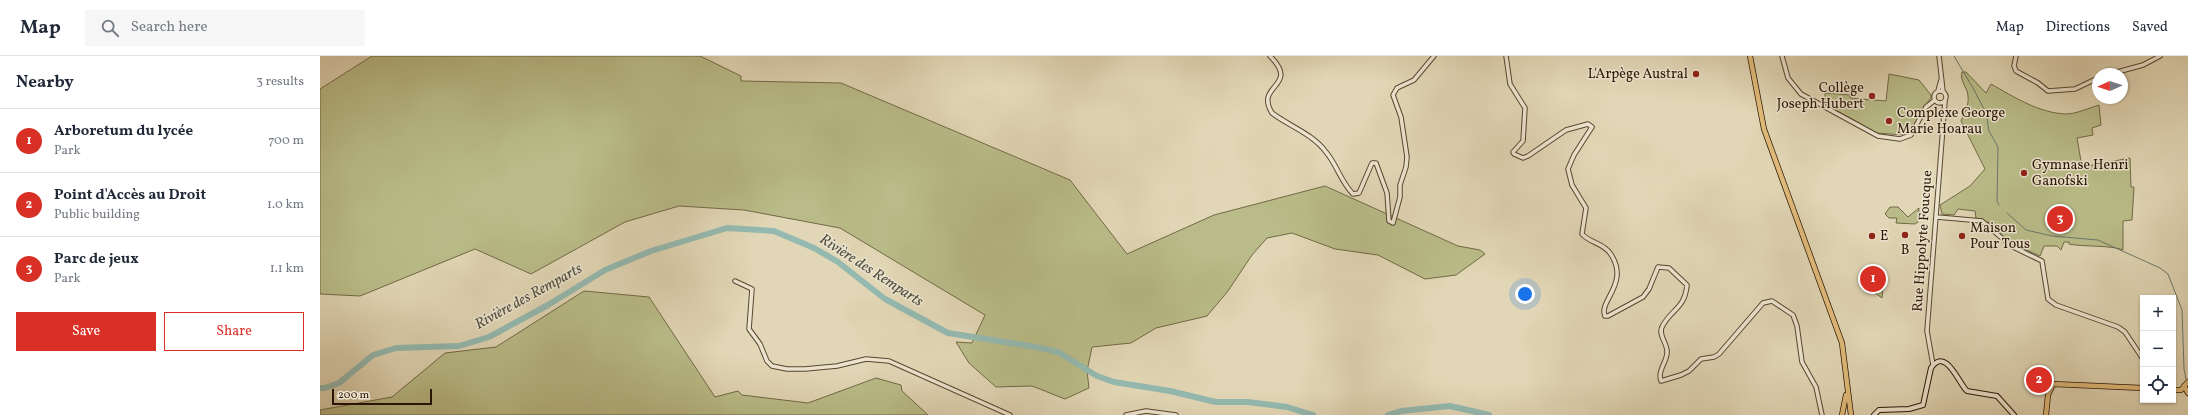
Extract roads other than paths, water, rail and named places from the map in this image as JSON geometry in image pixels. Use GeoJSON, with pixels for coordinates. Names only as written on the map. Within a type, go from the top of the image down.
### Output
{"type":"FeatureCollection","features":[{"type":"Feature","properties":{"kind":"main road"},"geometry":{"type":"LineString","coordinates":[[1750,56],[1764,129],[1838,331],[1846,362],[1847,386],[1851,415]]}},
{"type":"Feature","properties":{"kind":"main road"},"geometry":{"type":"LineString","coordinates":[[1874,415],[1879,410],[1909,409],[1923,405],[1933,365],[1947,363],[1951,366],[1967,391],[1997,396],[2014,415]]}},
{"type":"Feature","properties":{"kind":"main road"},"geometry":{"type":"LineString","coordinates":[[2176,390],[2187,391],[2188,382]]}},
{"type":"Feature","properties":{"kind":"main road"},"geometry":{"type":"LineString","coordinates":[[2046,415],[2049,389],[2053,384],[2140,388]]}},
{"type":"Feature","properties":{"kind":"main road"},"geometry":{"type":"LineString","coordinates":[[1842,415],[1847,386]]}},
{"type":"Feature","properties":{"kind":"street"},"geometry":{"type":"LineString","coordinates":[[1270,56],[1278,64],[1281,74],[1278,84],[1269,94],[1268,107],[1272,113],[1320,145],[1332,160],[1346,186],[1353,194],[1359,193],[1372,163],[1376,163],[1380,168],[1387,193],[1389,221],[1393,223],[1400,198],[1400,185],[1406,167],[1407,157],[1401,117],[1393,95],[1397,88],[1414,80],[1434,56]]}},
{"type":"Feature","properties":{"kind":"street"},"geometry":{"type":"LineString","coordinates":[[1506,56],[1510,84],[1525,108],[1523,141],[1513,152],[1514,154],[1522,158],[1528,156],[1566,130],[1588,124],[1592,127],[1574,155],[1568,169],[1572,185],[1586,208],[1582,234],[1610,253],[1618,277],[1604,309],[1605,316],[1608,316],[1643,297],[1650,289],[1658,267],[1669,268],[1687,285],[1681,304],[1661,327],[1661,334],[1667,350],[1660,373],[1661,381],[1681,375],[1689,371],[1701,360],[1714,357],[1719,354],[1763,303],[1772,301],[1793,315],[1797,326],[1802,362],[1813,381],[1822,415]]}},
{"type":"Feature","properties":{"kind":"street"},"geometry":{"type":"LineString","coordinates":[[1782,56],[1788,78],[1801,94],[1878,136],[1900,139],[1911,135],[1929,105],[1945,101],[1947,96],[1943,92],[1939,56]]}},
{"type":"Feature","properties":{"kind":"street"},"geometry":{"type":"LineString","coordinates":[[2016,56],[2014,66],[2016,71],[2038,82],[2048,91],[2075,89],[2092,81]]}},
{"type":"Feature","properties":{"kind":"street"},"geometry":{"type":"LineString","coordinates":[[2128,69],[2143,65],[2160,56]]}},
{"type":"Feature","properties":{"kind":"street"},"geometry":{"type":"LineString","coordinates":[[1937,102],[1934,95],[1938,91],[1941,79]]}},
{"type":"Feature","properties":{"kind":"street"},"geometry":{"type":"LineString","coordinates":[[1938,91],[1943,92]]}},
{"type":"Feature","properties":{"kind":"street","name":"Rue Hippolyte Foucque"},"geometry":{"type":"LineString","coordinates":[[1933,365],[1927,331],[1945,101]]}},
{"type":"Feature","properties":{"kind":"street","name":"Rue Hippolyte Foucque"},"geometry":{"type":"LineString","coordinates":[[1937,102],[1944,117]]}},
{"type":"Feature","properties":{"kind":"street"},"geometry":{"type":"LineString","coordinates":[[1937,217],[1982,221],[2011,246],[2042,260],[2048,299],[2056,305],[2118,327],[2125,332],[2140,354]]}},
{"type":"Feature","properties":{"kind":"street"},"geometry":{"type":"LineString","coordinates":[[735,281],[752,289],[749,329],[760,344],[767,361],[772,366],[787,369],[806,369],[837,366],[866,359],[889,361],[1010,415]]}},
{"type":"Feature","properties":{"kind":"street"},"geometry":{"type":"LineString","coordinates":[[1126,415],[1146,411],[1176,415]]}},
{"type":"Feature","properties":{"kind":"waterway"},"geometry":{"type":"LineString","coordinates":[[1954,56],[1986,113],[1989,131],[1998,147],[1997,201],[1999,205]]}},
{"type":"Feature","properties":{"kind":"waterway"},"geometry":{"type":"LineString","coordinates":[[2007,213],[2026,230],[2052,236],[2098,240],[2160,268],[2168,274],[2182,310],[2184,369],[2186,379]]}},
{"type":"Feature","properties":{"kind":"waterway","name":"Rivière des Remparts"},"geometry":{"type":"LineString","coordinates":[[320,388],[325,388],[339,383],[373,355],[396,348],[459,346],[489,337],[548,305],[605,270],[651,251],[727,228],[774,231],[814,248],[838,262],[885,299],[948,333],[1058,352],[1097,376],[1114,382],[1170,391],[1216,402],[1248,402],[1287,407],[1313,415]]}},
{"type":"Feature","properties":{"kind":"waterway","name":"Rivière des Remparts"},"geometry":{"type":"LineString","coordinates":[[1388,415],[1401,411],[1450,406],[1489,415]]}},
{"type":"Feature","properties":{"kind":"place","name":"L'Arpège Austral"},"geometry":{"type":"Point","coordinates":[1696,74]}},
{"type":"Feature","properties":{"kind":"place","name":"Collège Joseph Hubert"},"geometry":{"type":"Point","coordinates":[1872,96]}},
{"type":"Feature","properties":{"kind":"place","name":"Complexe George Marie Hoarau"},"geometry":{"type":"Point","coordinates":[1889,121]}},
{"type":"Feature","properties":{"kind":"place","name":"Gymnase Henri Ganofski"},"geometry":{"type":"Point","coordinates":[2024,173]}},
{"type":"Feature","properties":{"kind":"place","name":"Parc de jeux"},"geometry":{"type":"Point","coordinates":[2060,219]}},
{"type":"Feature","properties":{"kind":"place","name":"B"},"geometry":{"type":"Point","coordinates":[1905,235]}},
{"type":"Feature","properties":{"kind":"place","name":"E"},"geometry":{"type":"Point","coordinates":[1872,236]}},
{"type":"Feature","properties":{"kind":"place","name":"Maison Pour Tous"},"geometry":{"type":"Point","coordinates":[1962,236]}},
{"type":"Feature","properties":{"kind":"place","name":"Arboretum du lycée"},"geometry":{"type":"Point","coordinates":[1873,279]}},
{"type":"Feature","properties":{"kind":"place","name":"Point d'Accès au Droit"},"geometry":{"type":"Point","coordinates":[2039,380]}}]}
